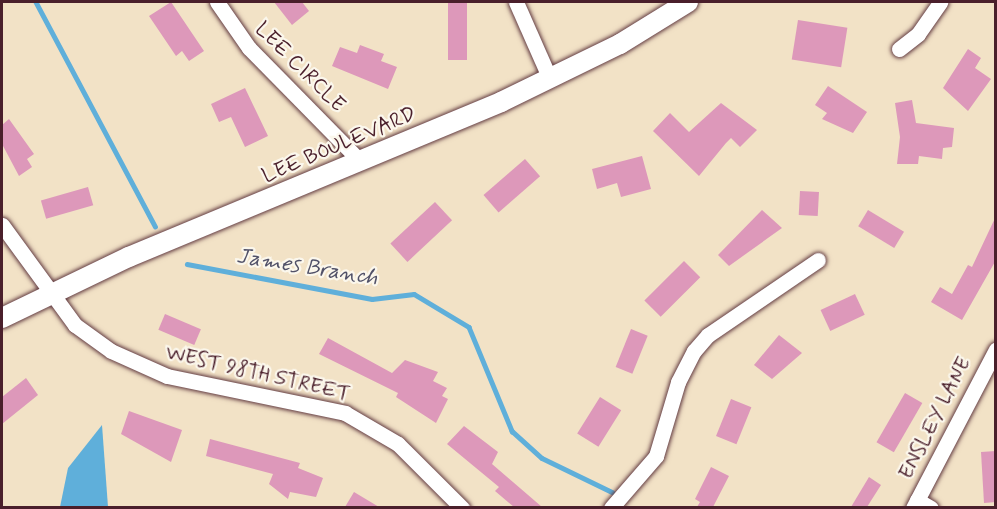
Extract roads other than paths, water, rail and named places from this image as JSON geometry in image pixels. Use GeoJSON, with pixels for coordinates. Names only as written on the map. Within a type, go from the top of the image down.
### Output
{"type":"FeatureCollection","features":[{"type":"Feature","properties":{"kind":"street","name":"LEE CIRCLE"},"geometry":{"type":"LineString","coordinates":[[217,2],[244,42],[358,159]]}},
{"type":"Feature","properties":{"kind":"street"},"geometry":{"type":"LineString","coordinates":[[516,2],[550,79]]}},
{"type":"Feature","properties":{"kind":"street","name":"LEE BOULEVARD"},"geometry":{"type":"LineString","coordinates":[[2,318],[51,293],[358,159],[550,79],[620,44],[687,2]]}},
{"type":"Feature","properties":{"kind":"street"},"geometry":{"type":"LineString","coordinates":[[899,49],[918,34],[940,2]]}},
{"type":"Feature","properties":{"kind":"street","name":"WEST 98TH STREET"},"geometry":{"type":"LineString","coordinates":[[2,225],[75,325],[137,364],[210,387],[313,403],[360,419],[398,444],[453,504]]}},
{"type":"Feature","properties":{"kind":"street"},"geometry":{"type":"LineString","coordinates":[[611,507],[656,456],[678,382],[694,351],[708,335],[818,260]]}},
{"type":"Feature","properties":{"kind":"street","name":"ENSLEY LANE"},"geometry":{"type":"LineString","coordinates":[[920,505],[996,348]]}},
{"type":"Feature","properties":{"kind":"water"},"geometry":{"type":"Polygon","coordinates":[[[102,425],[108,507],[60,507],[68,468],[102,425]]]}},
{"type":"Feature","properties":{"kind":"waterway","name":"James Branch"},"geometry":{"type":"LineString","coordinates":[[36,2],[155,226]]}},
{"type":"Feature","properties":{"kind":"waterway","name":"James Branch"},"geometry":{"type":"LineString","coordinates":[[187,264],[372,299],[414,294],[469,327],[512,431],[542,458],[612,492]]}}]}
